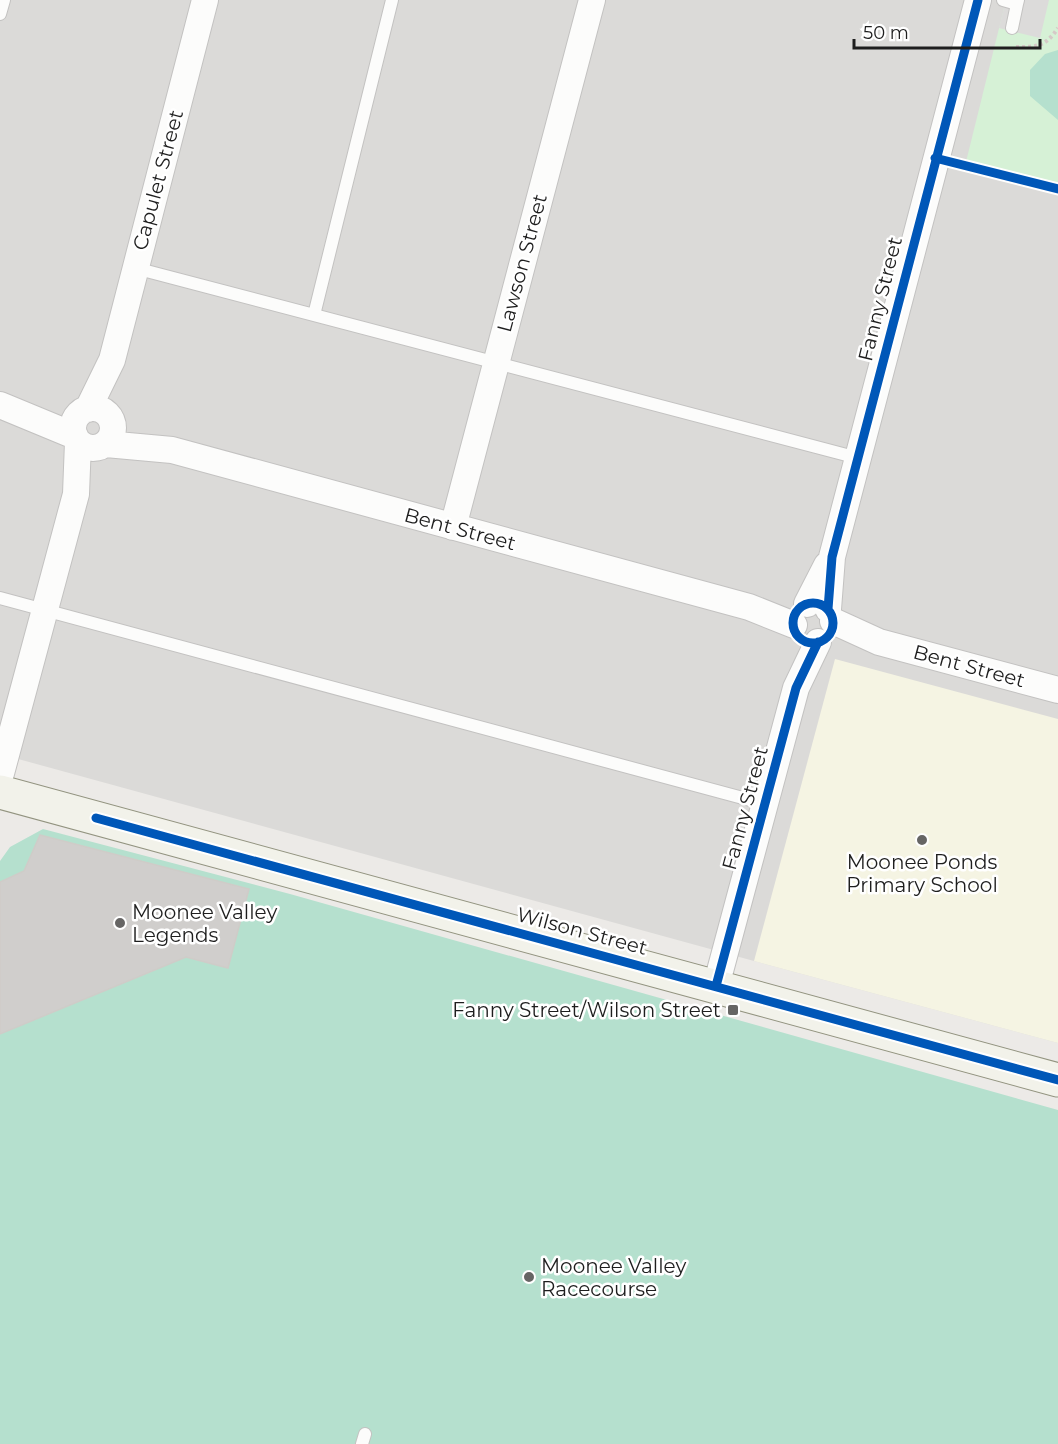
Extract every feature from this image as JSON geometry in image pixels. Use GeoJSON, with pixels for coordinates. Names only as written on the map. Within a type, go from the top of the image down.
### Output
{"type":"FeatureCollection","features":[{"type":"Feature","properties":{"kind":"street","name":"Capulet Street"},"geometry":{"type":"LineString","coordinates":[[0,777],[94,429],[205,0]]}},
{"type":"Feature","properties":{"kind":"street","name":"Lawson Street"},"geometry":{"type":"LineString","coordinates":[[453,527],[592,0]]}},
{"type":"Feature","properties":{"kind":"street","name":"Fanny Street"},"geometry":{"type":"LineString","coordinates":[[716,986],[978,0]]}},
{"type":"Feature","properties":{"kind":"street","name":"Bent Street"},"geometry":{"type":"LineString","coordinates":[[4,406],[1058,690]]}},
{"type":"Feature","properties":{"kind":"street","name":"Wilson Street"},"geometry":{"type":"LineString","coordinates":[[0,792],[1058,1080]]}},
{"type":"Feature","properties":{"kind":"lane"},"geometry":{"type":"LineString","coordinates":[[0,14],[4,0]]}},
{"type":"Feature","properties":{"kind":"lane"},"geometry":{"type":"LineString","coordinates":[[314,315],[392,0]]}},
{"type":"Feature","properties":{"kind":"lane"},"geometry":{"type":"LineString","coordinates":[[1003,0],[1018,2],[1012,28]]}},
{"type":"Feature","properties":{"kind":"lane"},"geometry":{"type":"LineString","coordinates":[[135,268],[858,458]]}},
{"type":"Feature","properties":{"kind":"lane"},"geometry":{"type":"LineString","coordinates":[[0,598],[765,804]]}},
{"type":"Feature","properties":{"kind":"path"},"geometry":{"type":"LineString","coordinates":[[1005,46],[1037,47],[1046,42],[1058,28]]}},
{"type":"Feature","properties":{"kind":"shaded area"},"geometry":{"type":"Polygon","coordinates":[[[0,0],[1058,0],[1058,1043],[0,754],[0,0]]]}},
{"type":"Feature","properties":{"kind":"shaded area"},"geometry":{"type":"Polygon","coordinates":[[[1006,0],[1049,0],[1040,38],[999,28],[1006,0]]]}},
{"type":"Feature","properties":{"kind":"shaded area","name":"Moonee Ponds Primary School"},"geometry":{"type":"Polygon","coordinates":[[[835,659],[1058,719],[1058,1043],[754,961],[835,659]]]}},
{"type":"Feature","properties":{"kind":"green space"},"geometry":{"type":"Polygon","coordinates":[[[1006,0],[1058,0],[1058,193],[964,170],[1006,0]]]}},
{"type":"Feature","properties":{"kind":"green space"},"geometry":{"type":"Polygon","coordinates":[[[1058,50],[1058,120],[1030,96],[1030,70],[1045,54],[1058,50]]]}},
{"type":"Feature","properties":{"kind":"green space","name":"Moonee Valley Racecourse"},"geometry":{"type":"Polygon","coordinates":[[[43,829],[290,894],[1058,1110],[1058,1444],[0,1444],[0,861],[10,847],[43,829]]]}},
{"type":"Feature","properties":{"kind":"building","name":"Moonee Valley Legends"},"geometry":{"type":"Polygon","coordinates":[[[40,835],[249,889],[228,968],[186,957],[0,1034],[0,882],[24,871],[40,835]]]}},
{"type":"Feature","properties":{"kind":"cycle path"},"geometry":{"type":"LineString","coordinates":[[828,609],[832,557],[978,0]]}},
{"type":"Feature","properties":{"kind":"cycle path"},"geometry":{"type":"LineString","coordinates":[[935,158],[1058,189]]}},
{"type":"Feature","properties":{"kind":"cycle path"},"geometry":{"type":"LineString","coordinates":[[813,603],[827,609],[833,623],[827,637],[813,643],[799,637],[793,623],[799,609],[813,603]]}},
{"type":"Feature","properties":{"kind":"cycle path"},"geometry":{"type":"LineString","coordinates":[[716,986],[796,688],[818,642]]}},
{"type":"Feature","properties":{"kind":"cycle path"},"geometry":{"type":"LineString","coordinates":[[96,818],[1058,1080]]}},
{"type":"Feature","properties":{"kind":"place","name":"Moonee Ponds Primary School"},"geometry":{"type":"Point","coordinates":[922,840]}},
{"type":"Feature","properties":{"kind":"place","name":"Moonee Valley Legends"},"geometry":{"type":"Point","coordinates":[120,923]}},
{"type":"Feature","properties":{"kind":"place","name":"Fanny Street/Wilson Street"},"geometry":{"type":"Point","coordinates":[733,1010]}},
{"type":"Feature","properties":{"kind":"place","name":"Moonee Valley Racecourse"},"geometry":{"type":"Point","coordinates":[529,1277]}}]}
